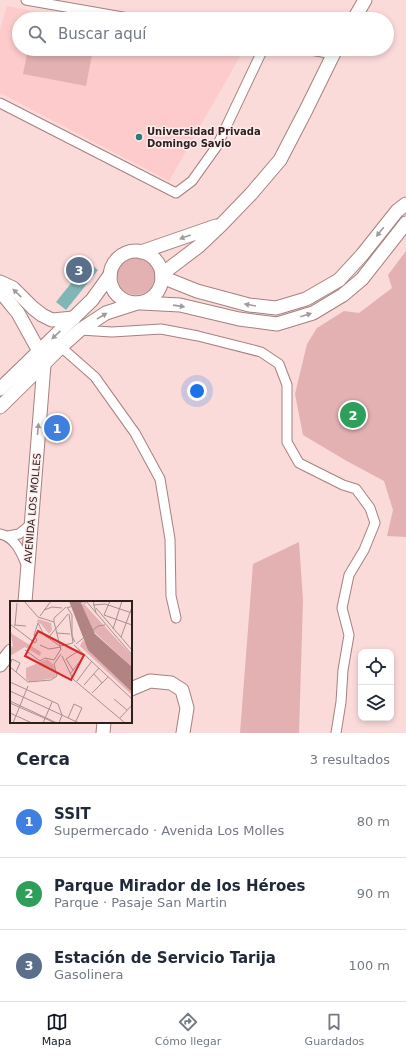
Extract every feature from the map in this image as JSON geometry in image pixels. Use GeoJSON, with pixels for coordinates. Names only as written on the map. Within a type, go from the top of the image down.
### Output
{"type":"FeatureCollection","features":[{"type":"Feature","properties":{"kind":"street"},"geometry":{"type":"LineString","coordinates":[[26,0],[94,12]]}},
{"type":"Feature","properties":{"kind":"street"},"geometry":{"type":"LineString","coordinates":[[358,12],[365,0]]}},
{"type":"Feature","properties":{"kind":"street"},"geometry":{"type":"LineString","coordinates":[[0,103],[176,193],[192,181],[217,146],[260,56]]}},
{"type":"Feature","properties":{"kind":"street"},"geometry":{"type":"LineString","coordinates":[[162,276],[199,246],[222,224],[251,194],[280,160],[332,56]]}},
{"type":"Feature","properties":{"kind":"street"},"geometry":{"type":"LineString","coordinates":[[162,276],[197,291],[249,305],[276,308],[306,299],[339,280],[362,255],[397,211],[406,204]]}},
{"type":"Feature","properties":{"kind":"street"},"geometry":{"type":"LineString","coordinates":[[0,389],[61,347],[80,330],[106,313],[139,303],[149,300],[156,294],[161,286],[162,276],[160,266],[149,254],[132,252],[124,254],[117,259],[112,267],[110,275],[111,284],[115,292],[128,302],[139,303],[180,305],[239,319],[277,324],[313,313],[343,295],[362,279],[406,223]]}},
{"type":"Feature","properties":{"kind":"street"},"geometry":{"type":"LineString","coordinates":[[141,252],[222,224]]}},
{"type":"Feature","properties":{"kind":"street"},"geometry":{"type":"LineString","coordinates":[[0,407],[44,359],[74,318],[92,300],[110,275]]}},
{"type":"Feature","properties":{"kind":"street"},"geometry":{"type":"LineString","coordinates":[[0,282],[13,288],[33,308],[52,320],[74,318]]}},
{"type":"Feature","properties":{"kind":"street"},"geometry":{"type":"LineString","coordinates":[[0,282],[4,296],[18,313],[44,359]]}},
{"type":"Feature","properties":{"kind":"street"},"geometry":{"type":"LineString","coordinates":[[80,330],[112,332],[161,329],[198,336],[261,352],[279,364],[287,385],[288,442],[299,463],[343,485],[356,489],[370,508],[375,524],[364,550],[349,575],[342,608],[349,635],[343,670],[341,702],[336,733]]}},
{"type":"Feature","properties":{"kind":"street"},"geometry":{"type":"LineString","coordinates":[[61,347],[95,377],[135,433],[160,479],[170,539],[171,596],[176,618]]}},
{"type":"Feature","properties":{"kind":"street","name":"AVENIDA LOS MOLLES"},"geometry":{"type":"LineString","coordinates":[[25,601],[44,359]]}},
{"type":"Feature","properties":{"kind":"street"},"geometry":{"type":"LineString","coordinates":[[4,535],[19,534],[30,525]]}},
{"type":"Feature","properties":{"kind":"street"},"geometry":{"type":"LineString","coordinates":[[4,535],[17,546],[27,566]]}},
{"type":"Feature","properties":{"kind":"street"},"geometry":{"type":"LineString","coordinates":[[0,666],[10,652]]}},
{"type":"Feature","properties":{"kind":"street"},"geometry":{"type":"LineString","coordinates":[[132,688],[150,681],[170,683],[182,690],[187,708],[183,733]]}},
{"type":"Feature","properties":{"kind":"street"},"geometry":{"type":"LineString","coordinates":[[103,733],[104,723]]}},
{"type":"Feature","properties":{"kind":"shaded area","name":"Universidad Privada Domingo Savio"},"geometry":{"type":"Polygon","coordinates":[[[7,6],[38,12],[12,12],[12,56],[240,56],[169,181],[0,93],[0,30],[7,6]]]}},
{"type":"Feature","properties":{"kind":"shaded area"},"geometry":{"type":"Polygon","coordinates":[[[27,56],[92,56],[86,86],[23,74],[27,56]]]}},
{"type":"Feature","properties":{"kind":"shaded area"},"geometry":{"type":"Polygon","coordinates":[[[406,251],[406,537],[387,536],[393,510],[384,481],[303,435],[295,394],[307,344],[317,328],[344,311],[359,313],[392,288],[388,275],[406,251]]]}},
{"type":"Feature","properties":{"kind":"shaded area"},"geometry":{"type":"Polygon","coordinates":[[[132,257],[140,257],[147,260],[152,265],[155,276],[152,287],[147,292],[140,295],[132,295],[125,292],[120,287],[117,280],[117,272],[120,265],[125,260],[132,257]]]}},
{"type":"Feature","properties":{"kind":"shaded area"},"geometry":{"type":"Polygon","coordinates":[[[299,542],[303,600],[299,733],[240,733],[253,564],[299,542]]]}},
{"type":"Feature","properties":{"kind":"building"},"geometry":{"type":"Polygon","coordinates":[[[88,262],[98,270],[66,310],[56,302],[88,262]]]}},
{"type":"Feature","properties":{"kind":"place","name":"Universidad Privada Domingo Savio"},"geometry":{"type":"Point","coordinates":[139,137]}},
{"type":"Feature","properties":{"kind":"place","name":"Estación de Servicio Tarija"},"geometry":{"type":"Point","coordinates":[79,270]}},
{"type":"Feature","properties":{"kind":"place","name":"Parque Mirador de los Héroes"},"geometry":{"type":"Point","coordinates":[353,415]}},
{"type":"Feature","properties":{"kind":"place","name":"SSIT"},"geometry":{"type":"Point","coordinates":[57,428]}}]}
